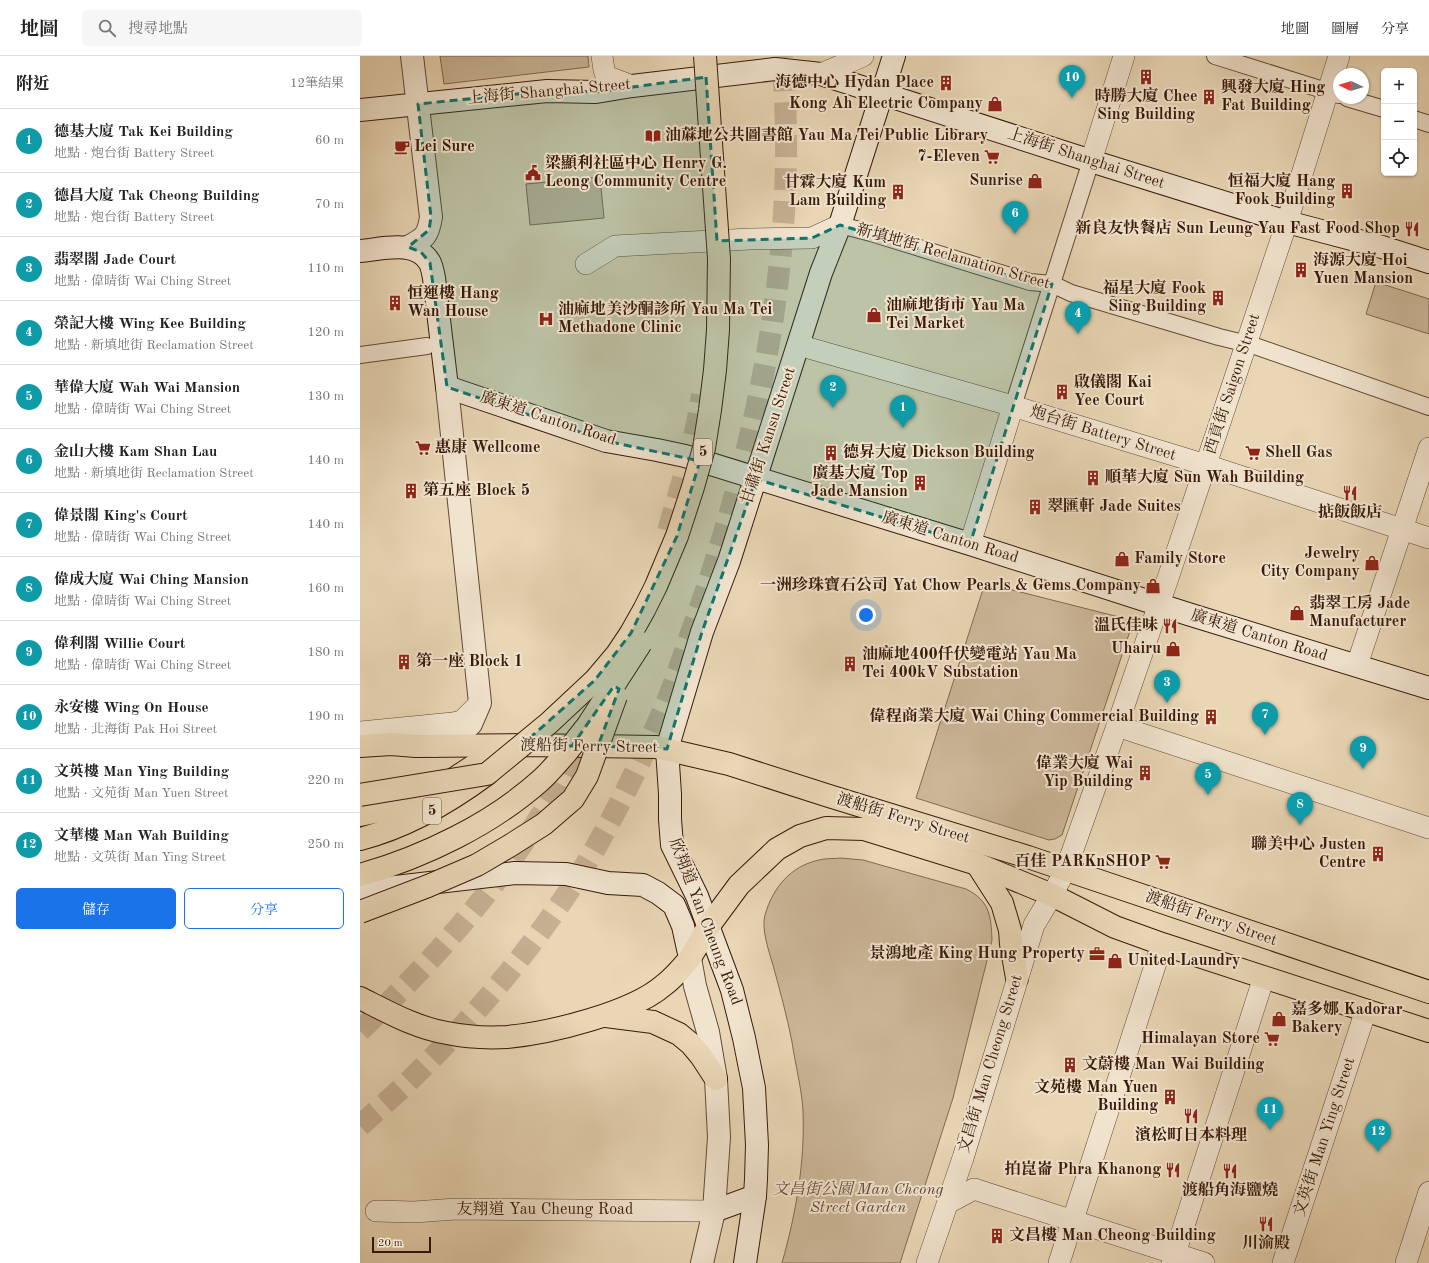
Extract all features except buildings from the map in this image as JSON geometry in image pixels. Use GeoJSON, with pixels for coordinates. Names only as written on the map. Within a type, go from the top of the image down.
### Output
{"type":"FeatureCollection","features":[{"type":"Feature","properties":{"kind":"main road"},"geometry":{"type":"LineString","coordinates":[[360,252],[408,247],[421,240],[429,230],[431,217],[412,56]]}},
{"type":"Feature","properties":{"kind":"main road","name":"5"},"geometry":{"type":"LineString","coordinates":[[360,839],[403,825],[431,812],[460,794],[487,774],[549,723],[595,680],[617,654],[634,627],[656,586],[677,536],[693,488],[704,448],[715,370],[718,324],[719,259],[705,56]]}},
{"type":"Feature","properties":{"kind":"main road","name":"5"},"geometry":{"type":"LineString","coordinates":[[360,875],[379,870],[408,859],[478,825],[504,809],[542,779],[566,753],[588,725],[656,616],[671,586],[690,540],[706,491],[723,412],[728,371],[731,330],[732,259],[719,56]]}},
{"type":"Feature","properties":{"kind":"main road","name":"甘肅街 Kansu Street"},"geometry":{"type":"LineString","coordinates":[[670,819],[667,749],[702,632],[729,561],[821,273],[840,225],[894,56]]}},
{"type":"Feature","properties":{"kind":"main road","name":"上海街 Shanghai Street"},"geometry":{"type":"LineString","coordinates":[[360,110],[547,91],[596,92],[632,86],[775,69],[821,74],[1287,222],[1382,247],[1429,262]]}},
{"type":"Feature","properties":{"kind":"main road"},"geometry":{"type":"LineString","coordinates":[[386,729],[425,746],[454,738],[471,724],[480,703],[448,387],[434,278],[430,262],[420,252],[408,247]]}},
{"type":"Feature","properties":{"kind":"main road","name":"廣東道 Canton Road"},"geometry":{"type":"LineString","coordinates":[[448,387],[606,441],[685,456],[1429,688]]}},
{"type":"Feature","properties":{"kind":"main road"},"geometry":{"type":"LineString","coordinates":[[360,912],[428,886],[477,865],[544,824],[573,799],[586,776],[629,661]]}},
{"type":"Feature","properties":{"kind":"main road","name":"渡船街 Ferry Street"},"geometry":{"type":"LineString","coordinates":[[360,746],[391,744],[425,746],[628,746],[667,749],[728,764],[1066,869],[1429,992]]}},
{"type":"Feature","properties":{"kind":"main road"},"geometry":{"type":"LineString","coordinates":[[360,815],[417,803],[504,746]]}},
{"type":"Feature","properties":{"kind":"main road"},"geometry":{"type":"LineString","coordinates":[[360,795],[487,774]]}},
{"type":"Feature","properties":{"kind":"main road","name":"欣翔道 Yan Cheung Road"},"geometry":{"type":"LineString","coordinates":[[670,819],[672,845],[697,896],[737,1005],[754,1088],[756,1145],[755,1196],[745,1263]]}},
{"type":"Feature","properties":{"kind":"main road","name":"渡船街 Ferry Street"},"geometry":{"type":"LineString","coordinates":[[604,1016],[643,1000],[664,985],[690,958],[708,928],[739,885],[777,850],[800,836],[826,828],[864,829],[978,864],[1052,896],[1115,927],[1162,944],[1429,1031]]}},
{"type":"Feature","properties":{"kind":"main road"},"geometry":{"type":"LineString","coordinates":[[978,864],[1002,903],[1010,930],[1017,978]]}},
{"type":"Feature","properties":{"kind":"main road","name":"欣翔道 Yan Cheung Road"},"geometry":{"type":"LineString","coordinates":[[360,891],[515,874],[566,874],[608,883],[643,885],[658,893],[674,905],[683,926],[695,986],[708,1032],[716,1079],[719,1137],[714,1211],[702,1263]]}},
{"type":"Feature","properties":{"kind":"main road"},"geometry":{"type":"LineString","coordinates":[[360,998],[416,1025],[446,1033],[474,1036],[506,1037],[536,1032],[604,1016],[653,1022],[678,1034],[691,1044],[716,1079]]}},
{"type":"Feature","properties":{"kind":"main road"},"geometry":{"type":"LineString","coordinates":[[714,1211],[755,1196]]}},
{"type":"Feature","properties":{"kind":"street"},"geometry":{"type":"LineString","coordinates":[[602,56],[606,76],[632,86]]}},
{"type":"Feature","properties":{"kind":"street"},"geometry":{"type":"LineString","coordinates":[[821,74],[863,56]]}},
{"type":"Feature","properties":{"kind":"street"},"geometry":{"type":"LineString","coordinates":[[970,544],[1124,56]]}},
{"type":"Feature","properties":{"kind":"street"},"geometry":{"type":"LineString","coordinates":[[1215,56],[1333,93]]}},
{"type":"Feature","properties":{"kind":"street","name":"西貢街 Saigon Street"},"geometry":{"type":"LineString","coordinates":[[1337,68],[1339,56]]}},
{"type":"Feature","properties":{"kind":"street","name":"西貢街 Saigon Street"},"geometry":{"type":"LineString","coordinates":[[1066,869],[1159,604],[1287,222],[1333,93]]}},
{"type":"Feature","properties":{"kind":"street"},"geometry":{"type":"LineString","coordinates":[[1366,104],[1381,109]]}},
{"type":"Feature","properties":{"kind":"street"},"geometry":{"type":"LineString","coordinates":[[1417,120],[1429,124]]}},
{"type":"Feature","properties":{"kind":"street","name":"新填地街 Reclamation Street"},"geometry":{"type":"LineString","coordinates":[[586,264],[615,246],[750,239],[812,238],[840,225],[871,233],[1030,282],[1052,284],[1071,293],[1219,337],[1246,343],[1429,407]]}},
{"type":"Feature","properties":{"kind":"street","name":"炮台街 Battery Street"},"geometry":{"type":"LineString","coordinates":[[798,345],[1014,406],[1206,465],[1429,538]]}},
{"type":"Feature","properties":{"kind":"street"},"geometry":{"type":"LineString","coordinates":[[360,355],[427,346]]}},
{"type":"Feature","properties":{"kind":"street"},"geometry":{"type":"LineString","coordinates":[[1357,666],[1429,448]]}},
{"type":"Feature","properties":{"kind":"street"},"geometry":{"type":"LineString","coordinates":[[360,732],[453,723],[462,720],[480,703]]}},
{"type":"Feature","properties":{"kind":"street"},"geometry":{"type":"LineString","coordinates":[[1117,726],[1429,828]]}},
{"type":"Feature","properties":{"kind":"street","name":"文昌街 Man Cheong Street"},"geometry":{"type":"LineString","coordinates":[[927,1263],[963,1158],[1034,925],[1052,896],[1066,869]]}},
{"type":"Feature","properties":{"kind":"street"},"geometry":{"type":"LineString","coordinates":[[1060,1263],[1162,944]]}},
{"type":"Feature","properties":{"kind":"street"},"geometry":{"type":"LineString","coordinates":[[1173,1258],[1264,977]]}},
{"type":"Feature","properties":{"kind":"street","name":"文英街 Man Ying Street"},"geometry":{"type":"LineString","coordinates":[[1284,1263],[1366,1010]]}},
{"type":"Feature","properties":{"kind":"street"},"geometry":{"type":"LineString","coordinates":[[963,1158],[974,1189]]}},
{"type":"Feature","properties":{"kind":"street"},"geometry":{"type":"LineString","coordinates":[[948,1203],[974,1189],[1073,1221],[1173,1258],[1204,1263]]}},
{"type":"Feature","properties":{"kind":"street"},"geometry":{"type":"LineString","coordinates":[[1406,1263],[1429,1192]]}},
{"type":"Feature","properties":{"kind":"street","name":"友翔道 Yau Cheung Road"},"geometry":{"type":"LineString","coordinates":[[376,1211],[414,1212],[456,1209],[714,1211]]}},
{"type":"Feature","properties":{"kind":"highlighted area"},"geometry":{"type":"Polygon","coordinates":[[[706,77],[717,241],[812,238],[840,225],[1030,282],[1052,284],[970,544],[756,479],[702,632],[667,749],[598,746],[619,689],[614,686],[572,746],[522,745],[595,680],[631,633],[677,536],[700,461],[606,441],[447,387],[430,263],[421,252],[408,247],[429,230],[431,217],[418,104],[547,91],[596,92],[706,77]]]}},
{"type":"Feature","properties":{"kind":"green space"},"geometry":{"type":"Polygon","coordinates":[[[440,56],[588,56],[589,67],[444,84],[440,56]]]}},
{"type":"Feature","properties":{"kind":"green space"},"geometry":{"type":"Polygon","coordinates":[[[600,177],[604,218],[530,225],[526,184],[600,177]]]}},
{"type":"Feature","properties":{"kind":"green space"},"geometry":{"type":"Polygon","coordinates":[[[1376,282],[1429,299],[1429,334],[1366,314],[1376,282]]]}},
{"type":"Feature","properties":{"kind":"green space"},"geometry":{"type":"Polygon","coordinates":[[[985,583],[1119,617],[1127,620],[1132,625],[1062,835],[1055,839],[1049,840],[916,798],[985,583]]]}},
{"type":"Feature","properties":{"kind":"green space","name":"文昌街公園 Man Cheong Street Garden"},"geometry":{"type":"Polygon","coordinates":[[[840,858],[863,860],[966,889],[985,904],[990,916],[992,940],[953,1098],[900,1263],[782,1263],[795,1207],[801,1169],[803,1150],[803,1111],[800,1085],[790,1032],[766,940],[764,920],[768,905],[784,879],[800,867],[809,863],[822,859],[840,858]]]}},
{"type":"Feature","properties":{"kind":"tunnel"},"geometry":{"type":"LineString","coordinates":[[360,1126],[403,1087],[450,1040],[489,997],[543,928],[590,857],[618,807],[669,696],[714,566],[735,495],[753,424],[768,351],[778,278],[784,204],[786,130],[782,56]]}},
{"type":"Feature","properties":{"kind":"tunnel"},"geometry":{"type":"LineString","coordinates":[[668,531],[692,446],[702,395]]}},
{"type":"Feature","properties":{"kind":"tunnel"},"geometry":{"type":"LineString","coordinates":[[360,1031],[439,950],[498,879],[538,820],[585,737]]}},
{"type":"Feature","properties":{"kind":"place","name":"時勝大廈 Chee Sing Building"},"geometry":{"type":"Point","coordinates":[1146,77]}},
{"type":"Feature","properties":{"kind":"place","name":"海德中心 Hydan Place"},"geometry":{"type":"Point","coordinates":[946,83]}},
{"type":"Feature","properties":{"kind":"place","name":"興發大廈 Hing Fat Building"},"geometry":{"type":"Point","coordinates":[1209,97]}},
{"type":"Feature","properties":{"kind":"place","name":"永安樓 Wing On House"},"geometry":{"type":"Point","coordinates":[1072,98]}},
{"type":"Feature","properties":{"kind":"place","name":"Kong Ah Electric Company"},"geometry":{"type":"Point","coordinates":[995,104]}},
{"type":"Feature","properties":{"kind":"place","name":"油蔴地公共圖書館 Yau Ma Tei Public Library"},"geometry":{"type":"Point","coordinates":[653,136]}},
{"type":"Feature","properties":{"kind":"place","name":"Lei Sure"},"geometry":{"type":"Point","coordinates":[402,147]}},
{"type":"Feature","properties":{"kind":"place","name":"7-Eleven"},"geometry":{"type":"Point","coordinates":[992,157]}},
{"type":"Feature","properties":{"kind":"place","name":"梁顯利社區中心 Henry G. Leong Community Centre"},"geometry":{"type":"Point","coordinates":[533,173]}},
{"type":"Feature","properties":{"kind":"place","name":"Sunrise"},"geometry":{"type":"Point","coordinates":[1035,181]}},
{"type":"Feature","properties":{"kind":"place","name":"恒福大廈 Hang Fook Building"},"geometry":{"type":"Point","coordinates":[1347,191]}},
{"type":"Feature","properties":{"kind":"place","name":"甘霖大廈 Kum Lam Building"},"geometry":{"type":"Point","coordinates":[898,192]}},
{"type":"Feature","properties":{"kind":"place","name":"新良友快餐店 Sun Leung Yau Fast Food Shop"},"geometry":{"type":"Point","coordinates":[1412,229]}},
{"type":"Feature","properties":{"kind":"place","name":"金山大樓 Kam Shan Lau"},"geometry":{"type":"Point","coordinates":[1015,234]}},
{"type":"Feature","properties":{"kind":"place","name":"海源大廈 Hoi Yuen Mansion"},"geometry":{"type":"Point","coordinates":[1301,270]}},
{"type":"Feature","properties":{"kind":"place","name":"福星大廈 Fook Sing Building"},"geometry":{"type":"Point","coordinates":[1218,298]}},
{"type":"Feature","properties":{"kind":"place","name":"恒運樓 Hang Wan House"},"geometry":{"type":"Point","coordinates":[395,303]}},
{"type":"Feature","properties":{"kind":"place","name":"油麻地街市 Yau Ma Tei Market"},"geometry":{"type":"Point","coordinates":[874,315]}},
{"type":"Feature","properties":{"kind":"place","name":"油麻地美沙酮診所 Yau Ma Tei Methadone Clinic"},"geometry":{"type":"Point","coordinates":[546,319]}},
{"type":"Feature","properties":{"kind":"place","name":"榮記大樓 Wing Kee Building"},"geometry":{"type":"Point","coordinates":[1078,334]}},
{"type":"Feature","properties":{"kind":"place","name":"啟儀閣 Kai Yee Court"},"geometry":{"type":"Point","coordinates":[1062,392]}},
{"type":"Feature","properties":{"kind":"place","name":"德昌大廈 Tak Cheong Building"},"geometry":{"type":"Point","coordinates":[833,408]}},
{"type":"Feature","properties":{"kind":"place","name":"德基大廈 Tak Kei Building"},"geometry":{"type":"Point","coordinates":[903,428]}},
{"type":"Feature","properties":{"kind":"place","name":"惠康 Wellcome"},"geometry":{"type":"Point","coordinates":[423,448]}},
{"type":"Feature","properties":{"kind":"place","name":"德昇大廈 Dickson Building"},"geometry":{"type":"Point","coordinates":[831,453]}},
{"type":"Feature","properties":{"kind":"place","name":"Shell Gas"},"geometry":{"type":"Point","coordinates":[1253,453]}},
{"type":"Feature","properties":{"kind":"place","name":"順華大廈 Sun Wah Building"},"geometry":{"type":"Point","coordinates":[1093,478]}},
{"type":"Feature","properties":{"kind":"place","name":"廣基大廈 Top Jade Mansion"},"geometry":{"type":"Point","coordinates":[920,483]}},
{"type":"Feature","properties":{"kind":"place","name":"第五座 Block 5"},"geometry":{"type":"Point","coordinates":[411,491]}},
{"type":"Feature","properties":{"kind":"place","name":"掂飯飯店"},"geometry":{"type":"Point","coordinates":[1350,493]}},
{"type":"Feature","properties":{"kind":"place","name":"翠匯軒 Jade Suites"},"geometry":{"type":"Point","coordinates":[1035,507]}},
{"type":"Feature","properties":{"kind":"place","name":"Family Store"},"geometry":{"type":"Point","coordinates":[1122,559]}},
{"type":"Feature","properties":{"kind":"place","name":"Jewelry City Company"},"geometry":{"type":"Point","coordinates":[1372,563]}},
{"type":"Feature","properties":{"kind":"place","name":"一洲珍珠寶石公司 Yat Chow Pearls & Gems Company"},"geometry":{"type":"Point","coordinates":[1153,586]}},
{"type":"Feature","properties":{"kind":"place","name":"翡翠工房 Jade Manufacturer"},"geometry":{"type":"Point","coordinates":[1297,613]}},
{"type":"Feature","properties":{"kind":"place","name":"溫氏佳味"},"geometry":{"type":"Point","coordinates":[1170,626]}},
{"type":"Feature","properties":{"kind":"place","name":"Uhairu"},"geometry":{"type":"Point","coordinates":[1173,649]}},
{"type":"Feature","properties":{"kind":"place","name":"第一座 Block 1"},"geometry":{"type":"Point","coordinates":[404,662]}},
{"type":"Feature","properties":{"kind":"place","name":"油麻地400仟伏變電站 Yau Ma Tei 400kV Substation"},"geometry":{"type":"Point","coordinates":[850,664]}},
{"type":"Feature","properties":{"kind":"place","name":"翡翠閣 Jade Court"},"geometry":{"type":"Point","coordinates":[1167,703]}},
{"type":"Feature","properties":{"kind":"place","name":"偉程商業大廈 Wai Ching Commercial Building"},"geometry":{"type":"Point","coordinates":[1211,717]}},
{"type":"Feature","properties":{"kind":"place","name":"偉景閣 King's Court"},"geometry":{"type":"Point","coordinates":[1265,735]}},
{"type":"Feature","properties":{"kind":"place","name":"偉利閣 Willie Court"},"geometry":{"type":"Point","coordinates":[1363,769]}},
{"type":"Feature","properties":{"kind":"place","name":"偉業大廈 Wai Yip Building"},"geometry":{"type":"Point","coordinates":[1145,773]}},
{"type":"Feature","properties":{"kind":"place","name":"華偉大廈 Wah Wai Mansion"},"geometry":{"type":"Point","coordinates":[1208,795]}},
{"type":"Feature","properties":{"kind":"place","name":"偉成大廈 Wai Ching Mansion"},"geometry":{"type":"Point","coordinates":[1300,825]}},
{"type":"Feature","properties":{"kind":"place","name":"聯美中心 Justen Centre"},"geometry":{"type":"Point","coordinates":[1378,854]}},
{"type":"Feature","properties":{"kind":"place","name":"百佳 PARKnSHOP"},"geometry":{"type":"Point","coordinates":[1163,862]}},
{"type":"Feature","properties":{"kind":"place","name":"景鴻地產 King Hung Property"},"geometry":{"type":"Point","coordinates":[1097,954]}},
{"type":"Feature","properties":{"kind":"place","name":"United Laundry"},"geometry":{"type":"Point","coordinates":[1115,961]}},
{"type":"Feature","properties":{"kind":"place","name":"嘉多娜 Kadorar Bakery"},"geometry":{"type":"Point","coordinates":[1279,1019]}},
{"type":"Feature","properties":{"kind":"place","name":"Himalayan Store"},"geometry":{"type":"Point","coordinates":[1272,1039]}},
{"type":"Feature","properties":{"kind":"place","name":"文蔚樓 Man Wai Building"},"geometry":{"type":"Point","coordinates":[1070,1065]}},
{"type":"Feature","properties":{"kind":"place","name":"文苑樓 Man Yuen Building"},"geometry":{"type":"Point","coordinates":[1170,1097]}},
{"type":"Feature","properties":{"kind":"place","name":"濱松町日本料理"},"geometry":{"type":"Point","coordinates":[1191,1116]}},
{"type":"Feature","properties":{"kind":"place","name":"文英樓 Man Ying Building"},"geometry":{"type":"Point","coordinates":[1270,1130]}},
{"type":"Feature","properties":{"kind":"place","name":"文華樓 Man Wah Building"},"geometry":{"type":"Point","coordinates":[1378,1152]}},
{"type":"Feature","properties":{"kind":"place","name":"拍崑崙 Phra Khanong"},"geometry":{"type":"Point","coordinates":[1173,1170]}},
{"type":"Feature","properties":{"kind":"place","name":"渡船角海鹽燒"},"geometry":{"type":"Point","coordinates":[1230,1171]}},
{"type":"Feature","properties":{"kind":"place","name":"川渝殿"},"geometry":{"type":"Point","coordinates":[1266,1224]}},
{"type":"Feature","properties":{"kind":"place","name":"文昌樓 Man Cheong Building"},"geometry":{"type":"Point","coordinates":[997,1236]}}]}
